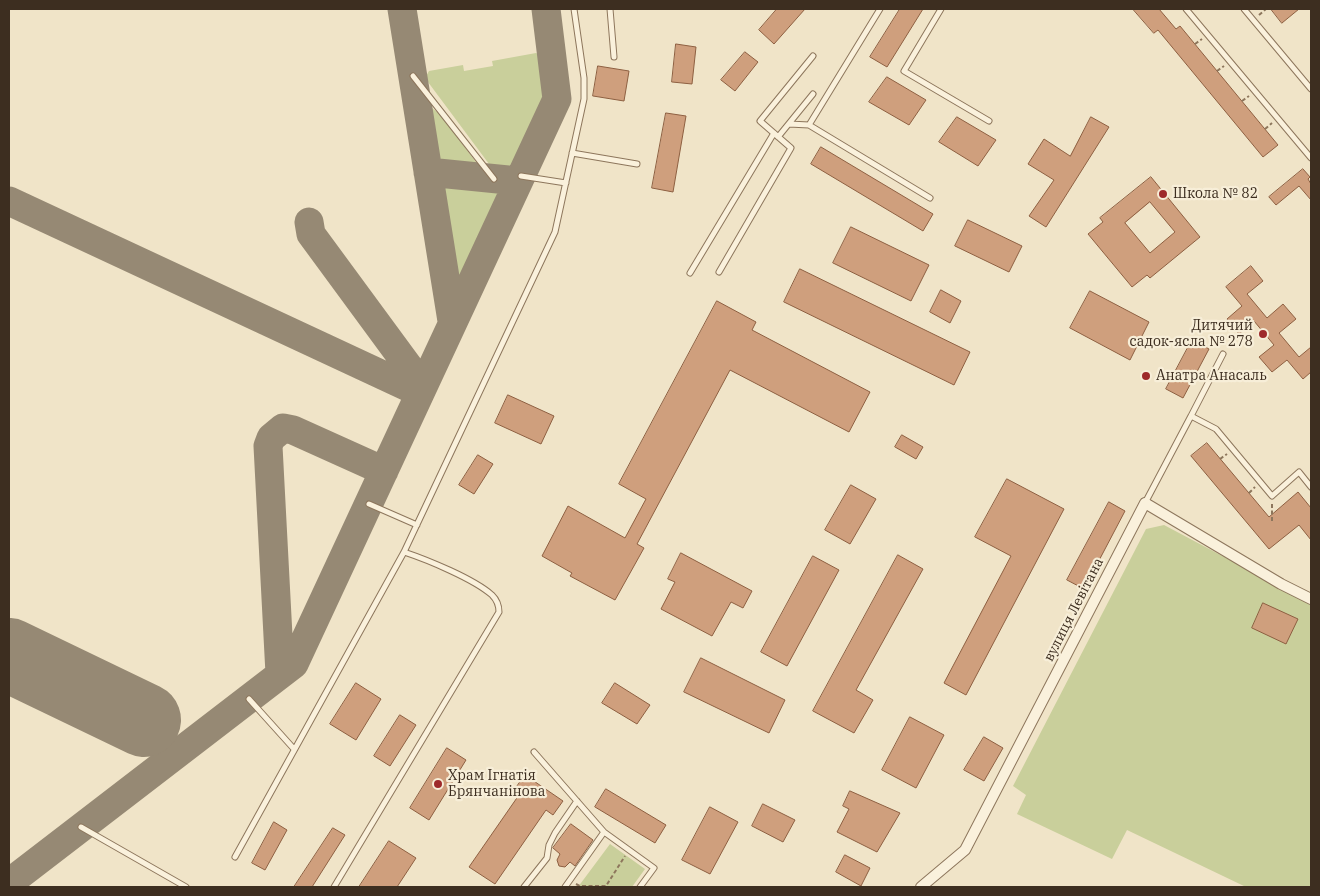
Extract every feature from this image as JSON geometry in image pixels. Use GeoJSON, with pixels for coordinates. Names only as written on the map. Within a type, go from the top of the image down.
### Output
{"type":"FeatureCollection","features":[{"type":"Feature","properties":{"kind":"street"},"geometry":{"type":"LineString","coordinates":[[1144,503],[1281,584],[1311,599]]}},
{"type":"Feature","properties":{"kind":"street","name":"вулиця Левітана"},"geometry":{"type":"LineString","coordinates":[[921,887],[965,850],[1144,503]]}},
{"type":"Feature","properties":{"kind":"lane"},"geometry":{"type":"LineString","coordinates":[[235,857],[404,552],[555,232],[584,99],[584,78],[574,9]]}},
{"type":"Feature","properties":{"kind":"lane"},"geometry":{"type":"LineString","coordinates":[[610,9],[614,57]]}},
{"type":"Feature","properties":{"kind":"lane"},"geometry":{"type":"LineString","coordinates":[[809,125],[880,9]]}},
{"type":"Feature","properties":{"kind":"lane"},"geometry":{"type":"LineString","coordinates":[[941,9],[904,71],[989,121]]}},
{"type":"Feature","properties":{"kind":"lane"},"geometry":{"type":"LineString","coordinates":[[1186,9],[1311,158]]}},
{"type":"Feature","properties":{"kind":"lane"},"geometry":{"type":"LineString","coordinates":[[1244,9],[1311,89]]}},
{"type":"Feature","properties":{"kind":"lane"},"geometry":{"type":"LineString","coordinates":[[719,272],[791,148],[760,121],[813,56]]}},
{"type":"Feature","properties":{"kind":"lane"},"geometry":{"type":"LineString","coordinates":[[413,76],[494,179]]}},
{"type":"Feature","properties":{"kind":"lane"},"geometry":{"type":"LineString","coordinates":[[690,272],[776,135],[789,124],[813,94]]}},
{"type":"Feature","properties":{"kind":"lane"},"geometry":{"type":"LineString","coordinates":[[789,124],[809,125],[930,198]]}},
{"type":"Feature","properties":{"kind":"lane"},"geometry":{"type":"LineString","coordinates":[[572,153],[637,164]]}},
{"type":"Feature","properties":{"kind":"lane"},"geometry":{"type":"LineString","coordinates":[[520,176],[566,184]]}},
{"type":"Feature","properties":{"kind":"lane"},"geometry":{"type":"LineString","coordinates":[[1144,503],[1223,354]]}},
{"type":"Feature","properties":{"kind":"lane"},"geometry":{"type":"LineString","coordinates":[[1191,416],[1216,429],[1272,496],[1299,472],[1311,487]]}},
{"type":"Feature","properties":{"kind":"lane"},"geometry":{"type":"LineString","coordinates":[[368,504],[417,525]]}},
{"type":"Feature","properties":{"kind":"lane"},"geometry":{"type":"LineString","coordinates":[[334,887],[499,612],[499,604],[492,595],[481,588],[424,558],[404,552]]}},
{"type":"Feature","properties":{"kind":"lane"},"geometry":{"type":"LineString","coordinates":[[249,698],[294,749]]}},
{"type":"Feature","properties":{"kind":"lane"},"geometry":{"type":"LineString","coordinates":[[534,752],[604,832],[654,868],[640,887]]}},
{"type":"Feature","properties":{"kind":"lane"},"geometry":{"type":"LineString","coordinates":[[524,887],[547,858],[549,845],[555,833],[577,801]]}},
{"type":"Feature","properties":{"kind":"lane"},"geometry":{"type":"LineString","coordinates":[[81,827],[186,887]]}},
{"type":"Feature","properties":{"kind":"lane"},"geometry":{"type":"LineString","coordinates":[[565,887],[604,832]]}},
{"type":"Feature","properties":{"kind":"path"},"geometry":{"type":"LineString","coordinates":[[1272,496],[1272,520]]}},
{"type":"Feature","properties":{"kind":"path"},"geometry":{"type":"LineString","coordinates":[[570,880],[580,887],[606,886],[629,850]]}},
{"type":"Feature","properties":{"kind":"green space"},"geometry":{"type":"Polygon","coordinates":[[[536,53],[543,57],[548,91],[545,103],[514,171],[492,168],[425,78],[429,71],[463,65],[464,71],[493,66],[492,61],[536,53]]]}},
{"type":"Feature","properties":{"kind":"green space"},"geometry":{"type":"Polygon","coordinates":[[[428,105],[441,115],[481,169],[438,165],[428,105]]]}},
{"type":"Feature","properties":{"kind":"green space"},"geometry":{"type":"Polygon","coordinates":[[[441,182],[498,189],[501,192],[500,200],[460,283],[457,282],[441,182]]]}},
{"type":"Feature","properties":{"kind":"green space"},"geometry":{"type":"Polygon","coordinates":[[[1164,525],[1311,603],[1311,887],[1246,887],[1127,830],[1112,859],[1017,814],[1026,795],[1013,786],[1146,529],[1164,525]]]}},
{"type":"Feature","properties":{"kind":"green space"},"geometry":{"type":"Polygon","coordinates":[[[610,844],[645,869],[632,887],[578,887],[610,844]]]}},
{"type":"Feature","properties":{"kind":"building"},"geometry":{"type":"Polygon","coordinates":[[[777,9],[805,9],[774,44],[759,30],[777,9]]]}},
{"type":"Feature","properties":{"kind":"building"},"geometry":{"type":"Polygon","coordinates":[[[900,9],[923,9],[887,67],[870,57],[900,9]]]}},
{"type":"Feature","properties":{"kind":"building"},"geometry":{"type":"Polygon","coordinates":[[[1133,9],[1159,9],[1176,29],[1180,26],[1278,145],[1263,157],[1158,30],[1154,33],[1133,9]]]}},
{"type":"Feature","properties":{"kind":"building"},"geometry":{"type":"Polygon","coordinates":[[[1271,9],[1299,9],[1282,23],[1271,9]]]}},
{"type":"Feature","properties":{"kind":"building"},"geometry":{"type":"Polygon","coordinates":[[[676,44],[696,47],[692,84],[672,82],[676,44]]]}},
{"type":"Feature","properties":{"kind":"building"},"geometry":{"type":"Polygon","coordinates":[[[745,52],[758,62],[735,91],[721,80],[745,52]]]}},
{"type":"Feature","properties":{"kind":"building"},"geometry":{"type":"Polygon","coordinates":[[[598,66],[629,71],[624,101],[593,96],[598,66]]]}},
{"type":"Feature","properties":{"kind":"building"},"geometry":{"type":"Polygon","coordinates":[[[887,77],[926,100],[909,125],[869,102],[887,77]]]}},
{"type":"Feature","properties":{"kind":"building"},"geometry":{"type":"Polygon","coordinates":[[[666,113],[686,116],[673,192],[652,188],[666,113]]]}},
{"type":"Feature","properties":{"kind":"building"},"geometry":{"type":"Polygon","coordinates":[[[957,117],[996,140],[978,166],[939,142],[957,117]]]}},
{"type":"Feature","properties":{"kind":"building"},"geometry":{"type":"Polygon","coordinates":[[[1091,117],[1109,127],[1046,227],[1029,216],[1054,180],[1028,164],[1044,139],[1070,156],[1091,117]]]}},
{"type":"Feature","properties":{"kind":"building"},"geometry":{"type":"Polygon","coordinates":[[[821,147],[933,214],[923,231],[811,164],[821,147]]]}},
{"type":"Feature","properties":{"kind":"building"},"geometry":{"type":"Polygon","coordinates":[[[1303,169],[1310,177],[1308,179],[1311,184],[1311,200],[1299,186],[1276,205],[1269,197],[1303,169]]]}},
{"type":"Feature","properties":{"kind":"building"},"geometry":{"type":"Polygon","coordinates":[[[1151,177],[1200,237],[1150,278],[1147,275],[1132,287],[1088,234],[1103,222],[1100,218],[1151,177]],[[1150,202],[1125,223],[1150,253],[1175,232],[1150,202]]]}},
{"type":"Feature","properties":{"kind":"building"},"geometry":{"type":"Polygon","coordinates":[[[968,220],[1022,246],[1009,272],[955,246],[968,220]]]}},
{"type":"Feature","properties":{"kind":"building"},"geometry":{"type":"Polygon","coordinates":[[[851,227],[929,265],[911,301],[833,263],[851,227]]]}},
{"type":"Feature","properties":{"kind":"building"},"geometry":{"type":"Polygon","coordinates":[[[1251,266],[1263,281],[1247,294],[1267,318],[1283,304],[1296,319],[1279,333],[1299,357],[1311,347],[1311,372],[1303,379],[1287,360],[1272,372],[1259,357],[1274,345],[1254,321],[1239,334],[1227,319],[1242,306],[1226,287],[1251,266]]]}},
{"type":"Feature","properties":{"kind":"building"},"geometry":{"type":"Polygon","coordinates":[[[800,269],[970,352],[954,385],[784,302],[800,269]]]}},
{"type":"Feature","properties":{"kind":"building"},"geometry":{"type":"Polygon","coordinates":[[[941,290],[961,301],[950,323],[930,312],[941,290]]]}},
{"type":"Feature","properties":{"kind":"building"},"geometry":{"type":"Polygon","coordinates":[[[1090,291],[1149,322],[1130,360],[1070,328],[1090,291]]]}},
{"type":"Feature","properties":{"kind":"building"},"geometry":{"type":"Polygon","coordinates":[[[717,301],[756,322],[752,330],[870,392],[849,432],[730,370],[637,544],[644,548],[615,600],[570,576],[572,573],[542,556],[568,506],[625,538],[646,499],[619,484],[717,301]]]}},
{"type":"Feature","properties":{"kind":"building"},"geometry":{"type":"Polygon","coordinates":[[[1192,340],[1209,349],[1183,398],[1166,389],[1192,340]]]}},
{"type":"Feature","properties":{"kind":"building"},"geometry":{"type":"Polygon","coordinates":[[[508,395],[554,416],[541,444],[495,423],[508,395]]]}},
{"type":"Feature","properties":{"kind":"building"},"geometry":{"type":"Polygon","coordinates":[[[902,435],[923,447],[916,459],[895,447],[902,435]]]}},
{"type":"Feature","properties":{"kind":"building"},"geometry":{"type":"Polygon","coordinates":[[[1207,443],[1269,517],[1298,492],[1311,508],[1311,540],[1299,525],[1269,549],[1191,456],[1207,443]]]}},
{"type":"Feature","properties":{"kind":"building"},"geometry":{"type":"Polygon","coordinates":[[[478,455],[493,464],[474,494],[459,485],[478,455]]]}},
{"type":"Feature","properties":{"kind":"building"},"geometry":{"type":"Polygon","coordinates":[[[1007,479],[1064,509],[966,695],[944,683],[1011,556],[975,537],[1007,479]]]}},
{"type":"Feature","properties":{"kind":"building"},"geometry":{"type":"Polygon","coordinates":[[[851,485],[876,499],[850,544],[825,530],[851,485]]]}},
{"type":"Feature","properties":{"kind":"building"},"geometry":{"type":"Polygon","coordinates":[[[1109,502],[1125,511],[1084,589],[1067,580],[1109,502]]]}},
{"type":"Feature","properties":{"kind":"building"},"geometry":{"type":"Polygon","coordinates":[[[681,553],[752,591],[743,608],[731,602],[712,636],[661,609],[675,582],[668,579],[681,553]]]}},
{"type":"Feature","properties":{"kind":"building"},"geometry":{"type":"Polygon","coordinates":[[[898,555],[923,569],[856,690],[873,700],[854,733],[813,711],[898,555]]]}},
{"type":"Feature","properties":{"kind":"building"},"geometry":{"type":"Polygon","coordinates":[[[813,556],[839,570],[787,666],[761,652],[813,556]]]}},
{"type":"Feature","properties":{"kind":"building"},"geometry":{"type":"Polygon","coordinates":[[[1263,603],[1298,619],[1286,644],[1252,628],[1263,603]]]}},
{"type":"Feature","properties":{"kind":"building"},"geometry":{"type":"Polygon","coordinates":[[[701,658],[785,700],[769,733],[684,692],[701,658]]]}},
{"type":"Feature","properties":{"kind":"building"},"geometry":{"type":"Polygon","coordinates":[[[356,683],[381,699],[356,740],[330,724],[356,683]]]}},
{"type":"Feature","properties":{"kind":"building"},"geometry":{"type":"Polygon","coordinates":[[[615,683],[650,705],[637,724],[602,703],[615,683]]]}},
{"type":"Feature","properties":{"kind":"building"},"geometry":{"type":"Polygon","coordinates":[[[400,715],[416,725],[390,766],[374,756],[400,715]]]}},
{"type":"Feature","properties":{"kind":"building"},"geometry":{"type":"Polygon","coordinates":[[[910,717],[944,735],[916,788],[882,770],[910,717]]]}},
{"type":"Feature","properties":{"kind":"building"},"geometry":{"type":"Polygon","coordinates":[[[984,737],[1003,748],[984,781],[964,770],[984,737]]]}},
{"type":"Feature","properties":{"kind":"building","name":"Храм Ігнатія Брянчанінова"},"geometry":{"type":"Polygon","coordinates":[[[447,748],[466,760],[429,820],[410,808],[447,748]]]}},
{"type":"Feature","properties":{"kind":"building"},"geometry":{"type":"Polygon","coordinates":[[[525,775],[563,801],[553,815],[546,810],[495,884],[469,867],[521,792],[516,788],[525,775]]]}},
{"type":"Feature","properties":{"kind":"building"},"geometry":{"type":"Polygon","coordinates":[[[606,789],[666,825],[655,843],[595,807],[606,789]]]}},
{"type":"Feature","properties":{"kind":"building"},"geometry":{"type":"Polygon","coordinates":[[[850,791],[900,813],[877,852],[837,832],[849,809],[843,806],[850,791]]]}},
{"type":"Feature","properties":{"kind":"building"},"geometry":{"type":"Polygon","coordinates":[[[763,804],[795,820],[783,842],[752,826],[763,804]]]}},
{"type":"Feature","properties":{"kind":"building"},"geometry":{"type":"Polygon","coordinates":[[[710,807],[738,822],[710,874],[682,860],[710,807]]]}},
{"type":"Feature","properties":{"kind":"building"},"geometry":{"type":"Polygon","coordinates":[[[274,822],[287,830],[265,870],[252,863],[274,822]]]}},
{"type":"Feature","properties":{"kind":"building"},"geometry":{"type":"Polygon","coordinates":[[[571,824],[593,840],[575,866],[570,862],[565,867],[559,866],[557,860],[560,854],[553,848],[571,824]]]}},
{"type":"Feature","properties":{"kind":"building"},"geometry":{"type":"Polygon","coordinates":[[[333,828],[345,835],[312,887],[294,887],[333,828]]]}},
{"type":"Feature","properties":{"kind":"building"},"geometry":{"type":"Polygon","coordinates":[[[389,841],[416,858],[397,887],[359,887],[389,841]]]}},
{"type":"Feature","properties":{"kind":"building"},"geometry":{"type":"Polygon","coordinates":[[[845,855],[870,868],[861,886],[836,872],[845,855]]]}},
{"type":"Feature","properties":{"kind":"taxiway"},"geometry":{"type":"LineString","coordinates":[[402,9],[452,321]]}},
{"type":"Feature","properties":{"kind":"taxiway"},"geometry":{"type":"LineString","coordinates":[[9,883],[294,664],[557,99],[546,9]]}},
{"type":"Feature","properties":{"kind":"taxiway"},"geometry":{"type":"LineString","coordinates":[[428,172],[518,181]]}},
{"type":"Feature","properties":{"kind":"taxiway"},"geometry":{"type":"LineString","coordinates":[[9,201],[419,392]]}},
{"type":"Feature","properties":{"kind":"taxiway"},"geometry":{"type":"LineString","coordinates":[[309,222],[311,234],[422,385]]}},
{"type":"Feature","properties":{"kind":"taxiway"},"geometry":{"type":"LineString","coordinates":[[280,674],[268,446],[271,438],[283,428],[293,430],[384,471]]}},
{"type":"Feature","properties":{"kind":"runway"},"geometry":{"type":"LineString","coordinates":[[9,655],[144,720]]}},
{"type":"Feature","properties":{"kind":"place","name":"Школа № 82"},"geometry":{"type":"Point","coordinates":[1163,194]}},
{"type":"Feature","properties":{"kind":"place","name":"Дитячий садок-ясла № 278"},"geometry":{"type":"Point","coordinates":[1263,334]}},
{"type":"Feature","properties":{"kind":"place","name":"Анатра Анасаль"},"geometry":{"type":"Point","coordinates":[1146,376]}},
{"type":"Feature","properties":{"kind":"place","name":"Храм Ігнатія Брянчанінова"},"geometry":{"type":"Point","coordinates":[438,784]}}]}
